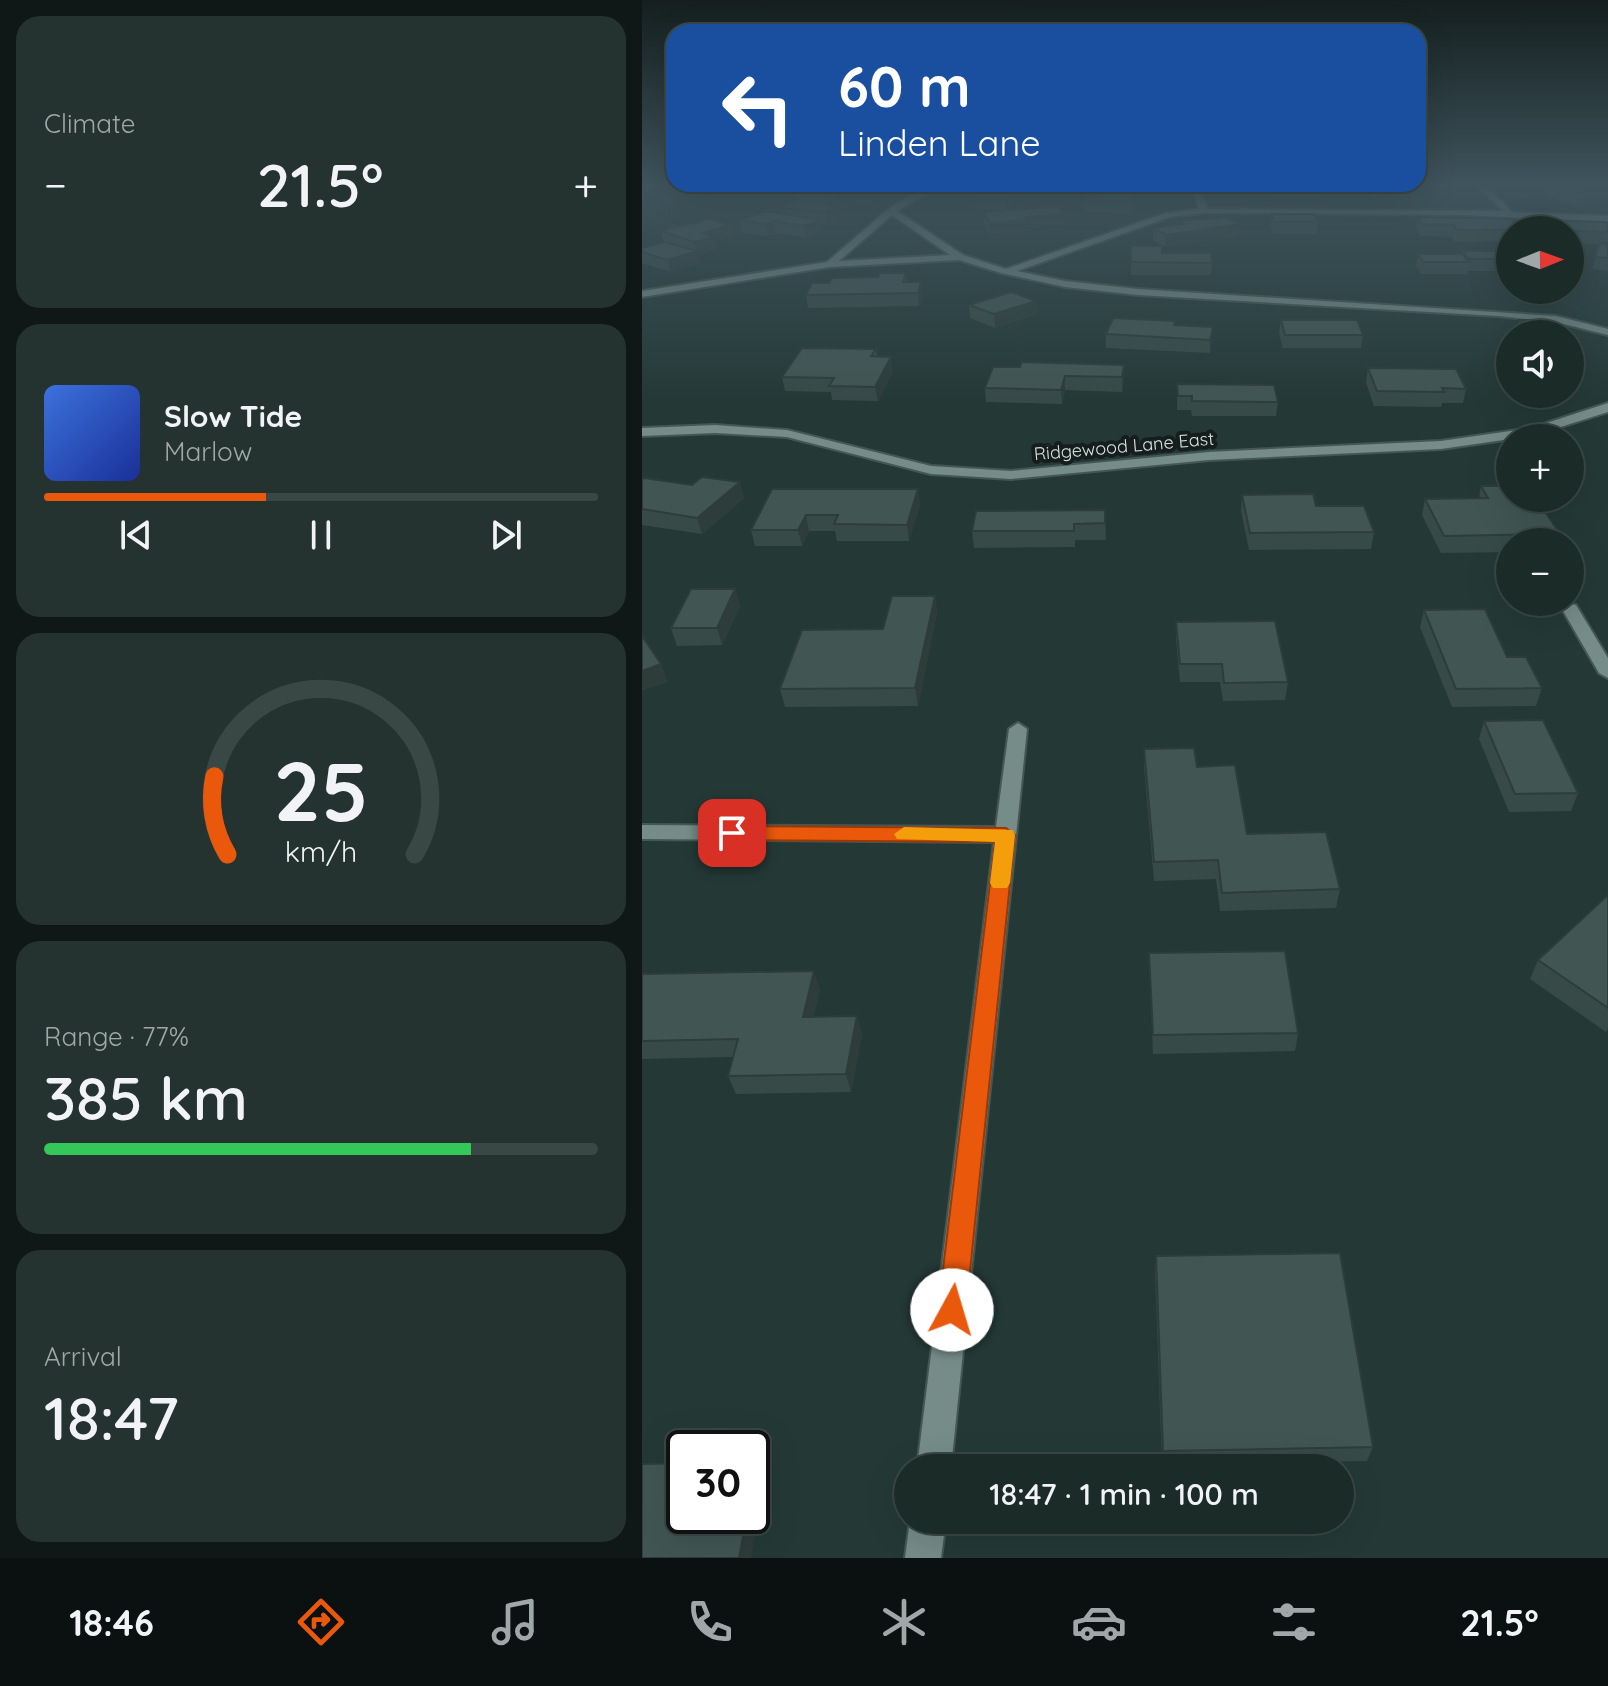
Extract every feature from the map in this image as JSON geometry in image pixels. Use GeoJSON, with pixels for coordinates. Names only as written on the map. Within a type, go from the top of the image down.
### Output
{"type":"FeatureCollection","features":[{"type":"Feature","properties":{"kind":"street"},"geometry":{"type":"LineString","coordinates":[[830,264],[838,257]]}},
{"type":"Feature","properties":{"kind":"street"},"geometry":{"type":"LineString","coordinates":[[642,294],[830,264],[960,257],[1004,271],[1065,284],[1138,292],[1498,313],[1556,319],[1608,332]]}},
{"type":"Feature","properties":{"kind":"street"},"geometry":{"type":"LineString","coordinates":[[1004,271],[1046,257]]}},
{"type":"Feature","properties":{"kind":"street","name":"Ridgewood Lane East"},"geometry":{"type":"LineString","coordinates":[[642,432],[722,429],[780,433],[833,443],[886,460],[945,472],[1003,475],[1110,468],[1209,456],[1476,442],[1550,428],[1608,407]]}},
{"type":"Feature","properties":{"kind":"street"},"geometry":{"type":"LineString","coordinates":[[1574,616],[1608,673]]}},
{"type":"Feature","properties":{"kind":"street"},"geometry":{"type":"LineString","coordinates":[[936,1454],[1018,729]]}},
{"type":"Feature","properties":{"kind":"street"},"geometry":{"type":"LineString","coordinates":[[642,832],[1006,835]]}},
{"type":"Feature","properties":{"kind":"street"},"geometry":{"type":"LineString","coordinates":[[923,1558],[926,1534]]}},
{"type":"Feature","properties":{"kind":"building"},"geometry":{"type":"Polygon","coordinates":[[[1131,257],[1211,257],[1212,263],[1131,262],[1131,257]]]}},
{"type":"Feature","properties":{"kind":"building"},"geometry":{"type":"Polygon","coordinates":[[[1420,257],[1464,257],[1469,262],[1423,262],[1420,257]]]}},
{"type":"Feature","properties":{"kind":"building"},"geometry":{"type":"Polygon","coordinates":[[[1467,257],[1496,257],[1469,259],[1467,257]]]}},
{"type":"Feature","properties":{"kind":"building"},"geometry":{"type":"Polygon","coordinates":[[[880,273],[906,273],[903,282],[921,282],[918,293],[806,295],[812,283],[829,283],[832,278],[878,277],[880,273]]]}},
{"type":"Feature","properties":{"kind":"building"},"geometry":{"type":"Polygon","coordinates":[[[1011,292],[1036,301],[994,314],[969,305],[1011,292]]]}},
{"type":"Feature","properties":{"kind":"building"},"geometry":{"type":"Polygon","coordinates":[[[1113,318],[1175,321],[1174,325],[1213,327],[1210,340],[1106,334],[1113,318]]]}},
{"type":"Feature","properties":{"kind":"building"},"geometry":{"type":"Polygon","coordinates":[[[1281,320],[1357,320],[1363,335],[1285,335],[1281,320]]]}},
{"type":"Feature","properties":{"kind":"building"},"geometry":{"type":"Polygon","coordinates":[[[802,348],[876,349],[871,356],[891,357],[875,387],[829,386],[834,378],[782,377],[802,348]]]}},
{"type":"Feature","properties":{"kind":"building"},"geometry":{"type":"Polygon","coordinates":[[[1022,362],[1124,365],[1122,377],[1065,376],[1061,390],[985,388],[993,367],[1020,367],[1022,362]]]}},
{"type":"Feature","properties":{"kind":"building"},"geometry":{"type":"Polygon","coordinates":[[[1368,368],[1456,369],[1466,389],[1442,388],[1444,392],[1377,391],[1368,368]]]}},
{"type":"Feature","properties":{"kind":"building"},"geometry":{"type":"Polygon","coordinates":[[[1177,384],[1274,385],[1278,402],[1192,401],[1192,396],[1178,396],[1177,384]]]}},
{"type":"Feature","properties":{"kind":"building"},"geometry":{"type":"Polygon","coordinates":[[[702,477],[740,482],[697,518],[642,509],[642,479],[692,485],[702,477]]]}},
{"type":"Feature","properties":{"kind":"building"},"geometry":{"type":"Polygon","coordinates":[[[1481,486],[1496,486],[1496,512],[1545,512],[1556,528],[1496,528],[1496,535],[1444,536],[1425,499],[1488,498],[1481,486]]]}},
{"type":"Feature","properties":{"kind":"building"},"geometry":{"type":"Polygon","coordinates":[[[772,489],[918,489],[907,525],[834,524],[838,515],[806,515],[798,530],[751,530],[772,489]]]}},
{"type":"Feature","properties":{"kind":"building"},"geometry":{"type":"Polygon","coordinates":[[[1313,494],[1316,506],[1364,506],[1374,532],[1250,533],[1242,495],[1313,494]]]}},
{"type":"Feature","properties":{"kind":"building"},"geometry":{"type":"Polygon","coordinates":[[[1105,510],[1105,523],[1074,524],[1074,531],[972,531],[976,511],[1105,510]]]}},
{"type":"Feature","properties":{"kind":"building"},"geometry":{"type":"Polygon","coordinates":[[[691,589],[735,589],[717,628],[671,628],[691,589]]]}},
{"type":"Feature","properties":{"kind":"building"},"geometry":{"type":"Polygon","coordinates":[[[892,596],[935,596],[915,688],[780,689],[802,630],[883,629],[892,596]]]}},
{"type":"Feature","properties":{"kind":"building"},"geometry":{"type":"Polygon","coordinates":[[[1485,609],[1507,657],[1526,657],[1542,688],[1456,689],[1424,610],[1485,609]]]}},
{"type":"Feature","properties":{"kind":"building"},"geometry":{"type":"Polygon","coordinates":[[[1275,621],[1288,682],[1224,683],[1222,664],[1180,664],[1176,622],[1275,621]]]}},
{"type":"Feature","properties":{"kind":"building"},"geometry":{"type":"Polygon","coordinates":[[[642,636],[661,664],[642,671],[642,636]]]}},
{"type":"Feature","properties":{"kind":"building"},"geometry":{"type":"Polygon","coordinates":[[[1543,720],[1578,793],[1515,794],[1484,721],[1543,720]]]}},
{"type":"Feature","properties":{"kind":"building"},"geometry":{"type":"Polygon","coordinates":[[[1194,748],[1197,767],[1235,765],[1247,834],[1326,832],[1340,889],[1222,893],[1218,860],[1154,862],[1144,749],[1194,748]]]}},
{"type":"Feature","properties":{"kind":"building"},"geometry":{"type":"Polygon","coordinates":[[[1608,895],[1608,1008],[1538,960],[1608,895]]]}},
{"type":"Feature","properties":{"kind":"building"},"geometry":{"type":"Polygon","coordinates":[[[1285,951],[1298,1033],[1153,1035],[1149,953],[1285,951]]]}},
{"type":"Feature","properties":{"kind":"building"},"geometry":{"type":"Polygon","coordinates":[[[814,971],[803,1017],[857,1016],[846,1074],[728,1076],[738,1039],[642,1041],[642,974],[814,971]]]}},
{"type":"Feature","properties":{"kind":"building"},"geometry":{"type":"Polygon","coordinates":[[[1340,1253],[1373,1447],[1163,1451],[1156,1256],[1340,1253]]]}},
{"type":"Feature","properties":{"kind":"building"},"geometry":{"type":"Polygon","coordinates":[[[666,1463],[666,1534],[744,1534],[739,1558],[642,1558],[642,1464],[666,1463]]]}},
{"type":"Feature","properties":{"kind":"slow traffic"},"geometry":{"type":"LineString","coordinates":[[904,834],[1006,835],[1000,883]]}},
{"type":"Feature","properties":{"kind":"route"},"geometry":{"type":"LineString","coordinates":[[732,833],[1006,835],[952,1310]]}}]}
